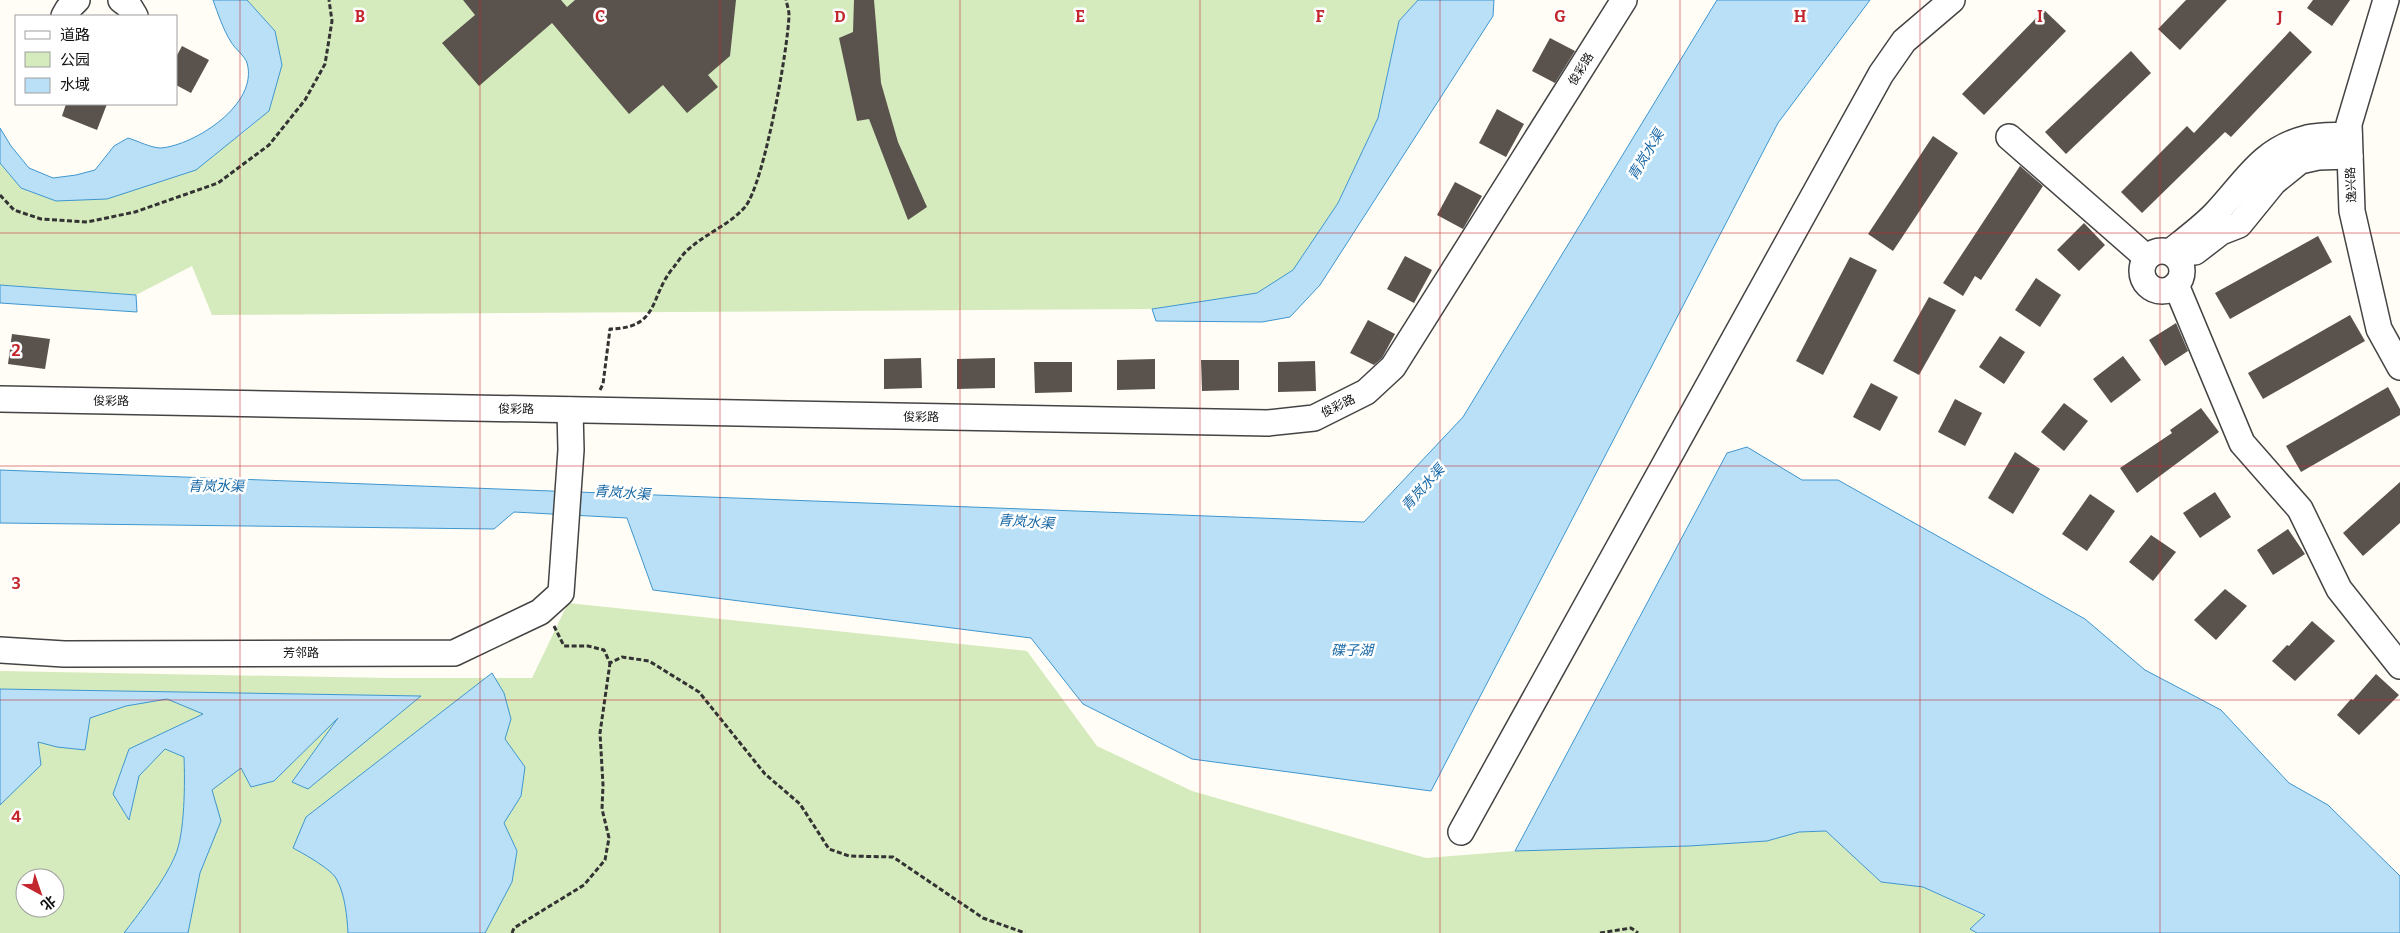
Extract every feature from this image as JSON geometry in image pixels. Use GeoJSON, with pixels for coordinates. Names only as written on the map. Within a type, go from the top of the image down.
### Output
{"type":"FeatureCollection","features":[{"type":"Feature","properties":{"kind":"street"},"geometry":{"type":"LineString","coordinates":[[65,15],[77,0]]}},
{"type":"Feature","properties":{"kind":"street"},"geometry":{"type":"LineString","coordinates":[[121,0],[129,6],[134,15]]}},
{"type":"Feature","properties":{"kind":"street","name":"俊彩路"},"geometry":{"type":"LineString","coordinates":[[0,399],[1268,424],[1314,418],[1366,392],[1393,367],[1624,0]]}},
{"type":"Feature","properties":{"kind":"street"},"geometry":{"type":"LineString","coordinates":[[1461,832],[1881,74],[1904,41],[1952,0]]}},
{"type":"Feature","properties":{"kind":"street","name":"逸兴路"},"geometry":{"type":"LineString","coordinates":[[2386,0],[2349,124],[2352,211],[2379,329],[2400,367]]}},
{"type":"Feature","properties":{"kind":"street"},"geometry":{"type":"LineString","coordinates":[[2009,137],[2146,258]]}},
{"type":"Feature","properties":{"kind":"street"},"geometry":{"type":"LineString","coordinates":[[2175,257],[2182,274],[2176,286],[2164,292],[2157,291],[2145,284],[2141,270],[2146,258],[2158,251],[2175,257],[2221,232],[2239,226],[2274,182],[2300,161],[2318,157],[2350,145]]}},
{"type":"Feature","properties":{"kind":"street"},"geometry":{"type":"LineString","coordinates":[[2176,286],[2242,443],[2300,509],[2339,589],[2400,666]]}},
{"type":"Feature","properties":{"kind":"street"},"geometry":{"type":"LineString","coordinates":[[561,593],[571,450],[580,410]]}},
{"type":"Feature","properties":{"kind":"street","name":"芳邻路"},"geometry":{"type":"LineString","coordinates":[[0,650],[64,654],[454,652],[540,612],[561,593]]}},
{"type":"Feature","properties":{"kind":"path"},"geometry":{"type":"LineString","coordinates":[[0,195],[14,210],[41,219],[87,222],[134,212],[218,183],[269,145],[305,100],[325,64],[332,21],[329,0]]}},
{"type":"Feature","properties":{"kind":"path"},"geometry":{"type":"LineString","coordinates":[[580,410],[603,384],[610,329],[629,329],[649,314],[668,274],[689,248],[719,230],[746,206],[763,162],[782,69],[789,13],[786,0]]}},
{"type":"Feature","properties":{"kind":"path"},"geometry":{"type":"LineString","coordinates":[[512,933],[514,928],[584,885],[606,860],[609,838],[602,809],[603,785],[600,733],[610,663],[604,650],[588,646],[564,646],[554,628],[561,593]]}},
{"type":"Feature","properties":{"kind":"path"},"geometry":{"type":"LineString","coordinates":[[610,663],[622,657],[649,662],[699,692],[765,774],[800,804],[829,849],[849,856],[893,857],[983,918],[1025,933]]}},
{"type":"Feature","properties":{"kind":"path"},"geometry":{"type":"LineString","coordinates":[[1600,933],[1631,928],[1638,933]]}},
{"type":"Feature","properties":{"kind":"green space"},"geometry":{"type":"Polygon","coordinates":[[[247,0],[1418,0],[1399,21],[1378,118],[1338,203],[1293,270],[1257,293],[1152,309],[212,315],[192,266],[136,295],[0,285],[0,163],[21,188],[238,137],[269,111],[282,64],[275,31],[247,0]]]}},
{"type":"Feature","properties":{"kind":"green space"},"geometry":{"type":"Polygon","coordinates":[[[568,603],[1027,651],[1097,746],[1192,791],[1426,858],[1515,851],[1689,846],[1767,841],[1799,832],[1826,831],[1881,882],[1923,887],[1985,916],[1971,929],[1977,933],[0,933],[0,671],[387,678],[532,678],[568,603]]]}},
{"type":"Feature","properties":{"kind":"water"},"geometry":{"type":"Polygon","coordinates":[[[213,0],[247,0],[275,31],[282,65],[269,111],[196,170],[107,199],[56,201],[21,188],[0,163],[0,128],[11,146],[29,168],[53,178],[95,170],[114,146],[128,138],[149,146],[161,148],[190,139],[206,131],[221,120],[234,107],[243,93],[248,78],[247,63],[228,37],[213,0]]]}},
{"type":"Feature","properties":{"kind":"water"},"geometry":{"type":"Polygon","coordinates":[[[1418,0],[1494,0],[1493,16],[1320,285],[1290,317],[1262,322],[1156,321],[1152,309],[1257,293],[1293,270],[1338,203],[1378,118],[1399,21],[1418,0]]]}},
{"type":"Feature","properties":{"kind":"water","name":"碟子湖"},"geometry":{"type":"Polygon","coordinates":[[[1717,0],[1870,0],[1778,123],[1431,791],[1192,759],[1083,704],[1031,638],[653,590],[627,518],[514,512],[494,529],[0,523],[0,470],[1364,522],[1463,417],[1717,0]]]}},
{"type":"Feature","properties":{"kind":"water"},"geometry":{"type":"Polygon","coordinates":[[[0,285],[136,295],[137,312],[0,303],[0,285]]]}},
{"type":"Feature","properties":{"kind":"water"},"geometry":{"type":"Polygon","coordinates":[[[1747,447],[1802,480],[1838,480],[2085,619],[2145,670],[2221,710],[2289,783],[2328,805],[2400,876],[2400,933],[1977,933],[1970,929],[1985,915],[1923,887],[1881,882],[1826,831],[1799,832],[1767,841],[1689,846],[1515,851],[1727,453],[1747,447]]]}},
{"type":"Feature","properties":{"kind":"water"},"geometry":{"type":"Polygon","coordinates":[[[492,673],[504,693],[511,719],[505,739],[525,767],[521,796],[504,823],[517,851],[512,882],[485,933],[348,933],[344,899],[337,880],[318,862],[293,848],[306,817],[492,673]]]}},
{"type":"Feature","properties":{"kind":"water"},"geometry":{"type":"Polygon","coordinates":[[[0,689],[421,696],[308,789],[292,782],[338,718],[274,781],[251,787],[241,768],[212,790],[221,821],[200,873],[188,933],[124,933],[159,885],[175,856],[183,822],[184,794],[184,757],[165,749],[139,776],[129,820],[113,794],[129,749],[203,714],[167,699],[126,706],[90,718],[85,750],[57,747],[38,742],[41,765],[0,805],[0,689]]]}},
{"type":"Feature","properties":{"kind":"building"},"geometry":{"type":"Polygon","coordinates":[[[463,0],[561,0],[567,7],[575,0],[736,0],[730,56],[708,75],[718,87],[687,113],[663,85],[629,114],[552,23],[479,86],[442,43],[475,15],[463,0]]]}},
{"type":"Feature","properties":{"kind":"building"},"geometry":{"type":"Polygon","coordinates":[[[854,0],[874,0],[881,83],[898,142],[927,207],[908,220],[869,119],[857,121],[839,38],[853,32],[854,0]]]}},
{"type":"Feature","properties":{"kind":"building"},"geometry":{"type":"Polygon","coordinates":[[[2186,0],[2227,0],[2180,50],[2158,29],[2186,0]]]}},
{"type":"Feature","properties":{"kind":"building"},"geometry":{"type":"Polygon","coordinates":[[[2313,0],[2350,0],[2332,26],[2307,8],[2313,0]]]}},
{"type":"Feature","properties":{"kind":"building"},"geometry":{"type":"Polygon","coordinates":[[[2044,10],[2066,31],[1984,115],[1962,94],[2044,10]]]}},
{"type":"Feature","properties":{"kind":"building"},"geometry":{"type":"Polygon","coordinates":[[[2290,31],[2312,52],[2231,137],[2225,132],[2142,213],[2121,192],[2187,126],[2194,133],[2290,31]]]}},
{"type":"Feature","properties":{"kind":"building"},"geometry":{"type":"Polygon","coordinates":[[[1550,38],[1575,51],[1555,83],[1532,71],[1550,38]]]}},
{"type":"Feature","properties":{"kind":"building"},"geometry":{"type":"Polygon","coordinates":[[[182,46],[209,60],[191,93],[178,86],[178,53],[182,46]]]}},
{"type":"Feature","properties":{"kind":"building"},"geometry":{"type":"Polygon","coordinates":[[[2131,51],[2151,73],[2066,154],[2045,132],[2131,51]]]}},
{"type":"Feature","properties":{"kind":"building"},"geometry":{"type":"Polygon","coordinates":[[[66,105],[107,105],[97,130],[62,116],[66,105]]]}},
{"type":"Feature","properties":{"kind":"building"},"geometry":{"type":"Polygon","coordinates":[[[1497,109],[1524,124],[1506,157],[1479,143],[1497,109]]]}},
{"type":"Feature","properties":{"kind":"building"},"geometry":{"type":"Polygon","coordinates":[[[1933,136],[1958,153],[1893,251],[1868,234],[1933,136]]]}},
{"type":"Feature","properties":{"kind":"building"},"geometry":{"type":"Polygon","coordinates":[[[2020,166],[2043,186],[1981,280],[1975,276],[1963,296],[1943,283],[2020,166]]]}},
{"type":"Feature","properties":{"kind":"building"},"geometry":{"type":"Polygon","coordinates":[[[1455,182],[1482,196],[1463,229],[1437,215],[1455,182]]]}},
{"type":"Feature","properties":{"kind":"building"},"geometry":{"type":"Polygon","coordinates":[[[2084,223],[2105,245],[2079,271],[2057,250],[2084,223]]]}},
{"type":"Feature","properties":{"kind":"building"},"geometry":{"type":"Polygon","coordinates":[[[2318,236],[2332,262],[2230,319],[2215,293],[2318,236]]]}},
{"type":"Feature","properties":{"kind":"building"},"geometry":{"type":"Polygon","coordinates":[[[1405,256],[1432,270],[1414,303],[1387,289],[1405,256]]]}},
{"type":"Feature","properties":{"kind":"building"},"geometry":{"type":"Polygon","coordinates":[[[1850,257],[1877,270],[1823,375],[1796,361],[1850,257]]]}},
{"type":"Feature","properties":{"kind":"building"},"geometry":{"type":"Polygon","coordinates":[[[2036,278],[2061,295],[2040,327],[2015,310],[2036,278]]]}},
{"type":"Feature","properties":{"kind":"building"},"geometry":{"type":"Polygon","coordinates":[[[1929,297],[1956,310],[1919,375],[1893,361],[1929,297]]]}},
{"type":"Feature","properties":{"kind":"building"},"geometry":{"type":"Polygon","coordinates":[[[2350,315],[2365,341],[2263,399],[2248,373],[2350,315]]]}},
{"type":"Feature","properties":{"kind":"building"},"geometry":{"type":"Polygon","coordinates":[[[1368,320],[1395,334],[1382,358],[1374,365],[1350,353],[1368,320]]]}},
{"type":"Feature","properties":{"kind":"building"},"geometry":{"type":"Polygon","coordinates":[[[2176,323],[2188,351],[2165,366],[2149,340],[2176,323]]]}},
{"type":"Feature","properties":{"kind":"building"},"geometry":{"type":"Polygon","coordinates":[[[12,334],[50,339],[45,369],[8,364],[12,334]]]}},
{"type":"Feature","properties":{"kind":"building"},"geometry":{"type":"Polygon","coordinates":[[[2000,336],[2025,352],[2004,384],[1979,367],[2000,336]]]}},
{"type":"Feature","properties":{"kind":"building"},"geometry":{"type":"Polygon","coordinates":[[[2123,356],[2141,380],[2111,403],[2093,379],[2123,356]]]}},
{"type":"Feature","properties":{"kind":"building"},"geometry":{"type":"Polygon","coordinates":[[[921,358],[922,388],[884,389],[884,359],[921,358]]]}},
{"type":"Feature","properties":{"kind":"building"},"geometry":{"type":"Polygon","coordinates":[[[995,358],[995,388],[957,389],[957,359],[995,358]]]}},
{"type":"Feature","properties":{"kind":"building"},"geometry":{"type":"Polygon","coordinates":[[[1155,359],[1155,389],[1117,390],[1117,360],[1155,359]]]}},
{"type":"Feature","properties":{"kind":"building"},"geometry":{"type":"Polygon","coordinates":[[[1201,360],[1239,360],[1239,390],[1202,391],[1201,360]]]}},
{"type":"Feature","properties":{"kind":"building"},"geometry":{"type":"Polygon","coordinates":[[[1315,361],[1316,391],[1278,392],[1278,362],[1315,361]]]}},
{"type":"Feature","properties":{"kind":"building"},"geometry":{"type":"Polygon","coordinates":[[[1034,362],[1072,362],[1072,392],[1035,393],[1034,362]]]}},
{"type":"Feature","properties":{"kind":"building"},"geometry":{"type":"Polygon","coordinates":[[[1871,383],[1898,397],[1880,431],[1853,417],[1871,383]]]}},
{"type":"Feature","properties":{"kind":"building"},"geometry":{"type":"Polygon","coordinates":[[[2388,387],[2400,409],[2400,415],[2301,472],[2286,446],[2388,387]]]}},
{"type":"Feature","properties":{"kind":"building"},"geometry":{"type":"Polygon","coordinates":[[[1955,399],[1982,413],[1965,446],[1938,432],[1955,399]]]}},
{"type":"Feature","properties":{"kind":"building"},"geometry":{"type":"Polygon","coordinates":[[[2064,403],[2088,421],[2064,451],[2041,432],[2064,403]]]}},
{"type":"Feature","properties":{"kind":"building"},"geometry":{"type":"Polygon","coordinates":[[[2201,408],[2219,432],[2137,493],[2120,468],[2172,433],[2170,430],[2201,408]]]}},
{"type":"Feature","properties":{"kind":"building"},"geometry":{"type":"Polygon","coordinates":[[[2015,452],[2040,469],[2013,514],[1988,498],[2015,452]]]}},
{"type":"Feature","properties":{"kind":"building"},"geometry":{"type":"Polygon","coordinates":[[[2400,482],[2400,523],[2363,556],[2343,533],[2400,482]]]}},
{"type":"Feature","properties":{"kind":"building"},"geometry":{"type":"Polygon","coordinates":[[[2215,492],[2231,517],[2200,538],[2183,513],[2215,492]]]}},
{"type":"Feature","properties":{"kind":"building"},"geometry":{"type":"Polygon","coordinates":[[[2090,494],[2115,511],[2087,551],[2062,534],[2090,494]]]}},
{"type":"Feature","properties":{"kind":"building"},"geometry":{"type":"Polygon","coordinates":[[[2288,529],[2305,554],[2273,575],[2257,550],[2288,529]]]}},
{"type":"Feature","properties":{"kind":"building"},"geometry":{"type":"Polygon","coordinates":[[[2151,535],[2176,552],[2153,581],[2129,562],[2151,535]]]}},
{"type":"Feature","properties":{"kind":"building"},"geometry":{"type":"Polygon","coordinates":[[[2225,589],[2247,606],[2216,640],[2194,620],[2225,589]]]}},
{"type":"Feature","properties":{"kind":"building"},"geometry":{"type":"Polygon","coordinates":[[[2312,621],[2335,641],[2295,681],[2272,661],[2312,621]]]}},
{"type":"Feature","properties":{"kind":"building"},"geometry":{"type":"Polygon","coordinates":[[[2376,674],[2399,695],[2359,735],[2337,715],[2376,674]]]}},
{"type":"Feature","properties":{"kind":"water label","name":"青岚水渠"},"geometry":{"type":"Point","coordinates":[1646,155]}},
{"type":"Feature","properties":{"kind":"water label","name":"青岚水渠"},"geometry":{"type":"Point","coordinates":[216,486]}},
{"type":"Feature","properties":{"kind":"water label","name":"青岚水渠"},"geometry":{"type":"Point","coordinates":[1423,488]}},
{"type":"Feature","properties":{"kind":"water label","name":"青岚水渠"},"geometry":{"type":"Point","coordinates":[622,493]}},
{"type":"Feature","properties":{"kind":"water label","name":"青岚水渠"},"geometry":{"type":"Point","coordinates":[1026,522]}}]}
